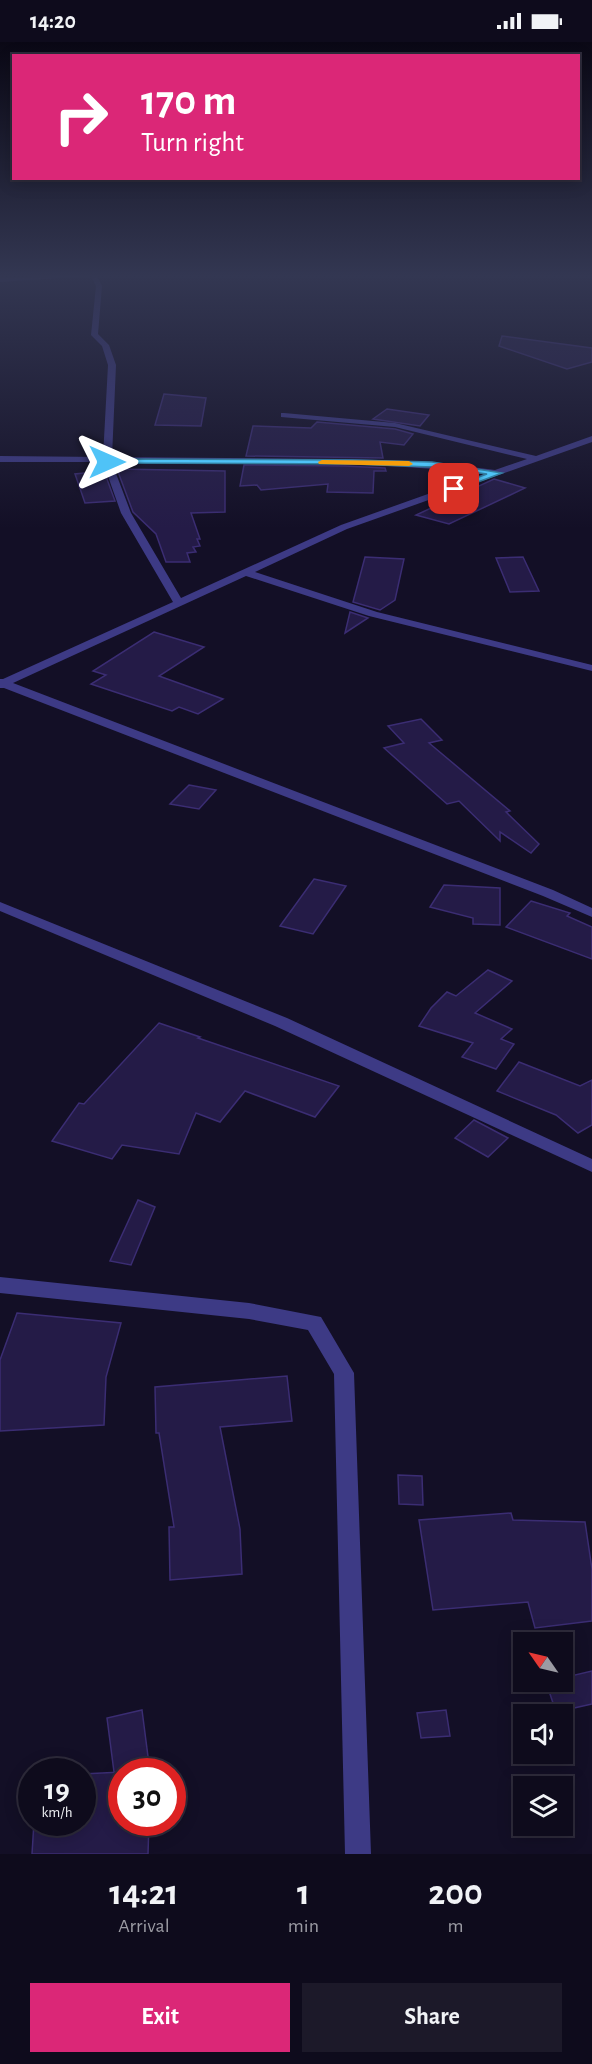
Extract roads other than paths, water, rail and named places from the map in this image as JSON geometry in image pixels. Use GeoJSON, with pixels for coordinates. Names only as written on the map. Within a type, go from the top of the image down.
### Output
{"type":"FeatureCollection","features":[{"type":"Feature","properties":{"kind":"street"},"geometry":{"type":"LineString","coordinates":[[110,361],[107,462],[126,513],[179,603]]}},
{"type":"Feature","properties":{"kind":"street"},"geometry":{"type":"LineString","coordinates":[[284,415],[406,427],[538,459]]}},
{"type":"Feature","properties":{"kind":"street"},"geometry":{"type":"LineString","coordinates":[[1,683],[344,527],[592,439]]}},
{"type":"Feature","properties":{"kind":"street"},"geometry":{"type":"LineString","coordinates":[[0,459],[107,462],[364,462],[432,465],[498,473]]}},
{"type":"Feature","properties":{"kind":"street"},"geometry":{"type":"LineString","coordinates":[[245,572],[373,614],[592,668]]}},
{"type":"Feature","properties":{"kind":"street"},"geometry":{"type":"LineString","coordinates":[[1,683],[548,893],[592,913]]}},
{"type":"Feature","properties":{"kind":"street"},"geometry":{"type":"LineString","coordinates":[[0,906],[281,1022],[592,1166]]}},
{"type":"Feature","properties":{"kind":"street"},"geometry":{"type":"LineString","coordinates":[[0,1285],[249,1311],[314,1323],[344,1373],[358,1854]]}}]}
